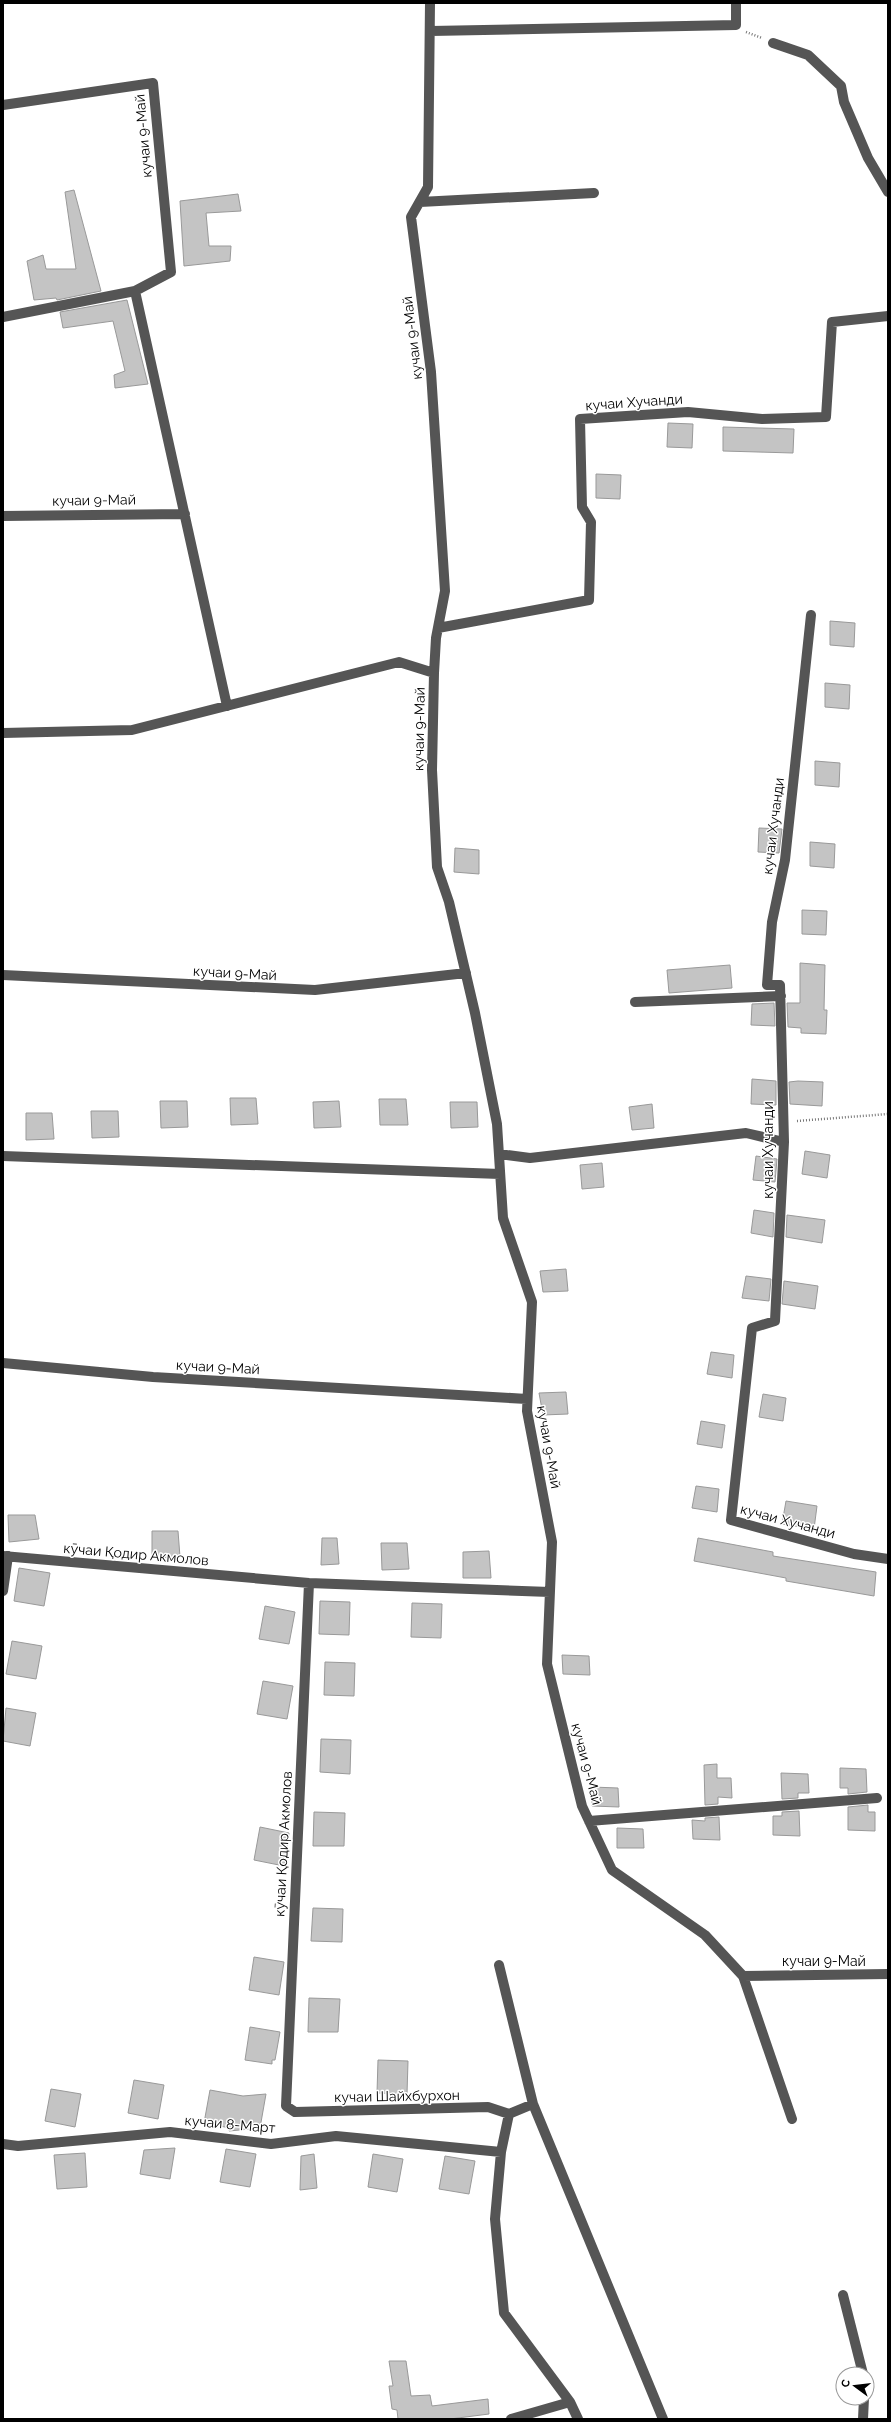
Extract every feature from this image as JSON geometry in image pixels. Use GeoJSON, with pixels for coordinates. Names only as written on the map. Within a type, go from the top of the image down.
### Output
{"type":"FeatureCollection","features":[{"type":"Feature","properties":{"kind":"street","name":"кучаи 9-Май"},"geometry":{"type":"LineString","coordinates":[[430,3],[431,31],[428,188],[411,217],[431,372],[445,591],[438,628],[434,673],[432,770],[437,867],[449,902],[466,972],[496,1124],[503,1218],[532,1302],[527,1410],[552,1542],[547,1664],[582,1806],[612,1870],[705,1935],[743,1976],[888,1974]]}},
{"type":"Feature","properties":{"kind":"street"},"geometry":{"type":"LineString","coordinates":[[431,31],[736,25],[736,3]]}},
{"type":"Feature","properties":{"kind":"street"},"geometry":{"type":"LineString","coordinates":[[773,43],[808,55],[841,86],[844,102],[868,158],[888,192]]}},
{"type":"Feature","properties":{"kind":"street","name":"кучаи 9-Май"},"geometry":{"type":"LineString","coordinates":[[3,104],[152,83],[170,272],[135,291],[3,317]]}},
{"type":"Feature","properties":{"kind":"street"},"geometry":{"type":"LineString","coordinates":[[420,202],[594,193]]}},
{"type":"Feature","properties":{"kind":"street"},"geometry":{"type":"LineString","coordinates":[[135,291],[228,706]]}},
{"type":"Feature","properties":{"kind":"street","name":"кучаи Хучанди"},"geometry":{"type":"LineString","coordinates":[[438,628],[589,600],[590,522],[582,507],[580,419],[688,412],[762,419],[826,417],[832,322],[888,316]]}},
{"type":"Feature","properties":{"kind":"street","name":"кучаи 9-Май"},"geometry":{"type":"LineString","coordinates":[[3,516],[184,514]]}},
{"type":"Feature","properties":{"kind":"street","name":"кучаи Хучанди"},"geometry":{"type":"LineString","coordinates":[[811,615],[785,860],[772,922],[767,985],[780,985],[781,996],[784,1142],[775,1321],[752,1328],[731,1520],[854,1554],[888,1559]]}},
{"type":"Feature","properties":{"kind":"street","name":"кучаи 9-Май"},"geometry":{"type":"LineString","coordinates":[[3,732],[132,730],[399,662],[434,673]]}},
{"type":"Feature","properties":{"kind":"street","name":"кучаи 9-Май"},"geometry":{"type":"LineString","coordinates":[[3,975],[315,990],[466,972]]}},
{"type":"Feature","properties":{"kind":"street"},"geometry":{"type":"LineString","coordinates":[[635,1002],[781,996]]}},
{"type":"Feature","properties":{"kind":"street"},"geometry":{"type":"LineString","coordinates":[[498,1154],[530,1158],[746,1133],[784,1142]]}},
{"type":"Feature","properties":{"kind":"street"},"geometry":{"type":"LineString","coordinates":[[3,1156],[500,1174]]}},
{"type":"Feature","properties":{"kind":"street","name":"кучаи 9-Май"},"geometry":{"type":"LineString","coordinates":[[3,1363],[153,1377],[527,1399]]}},
{"type":"Feature","properties":{"kind":"street","name":"кӯчаи Қодир Акмолов"},"geometry":{"type":"LineString","coordinates":[[3,1591],[6,1556],[309,1583],[550,1592]]}},
{"type":"Feature","properties":{"kind":"street","name":"кӯчаи Қодир Акмолов"},"geometry":{"type":"LineString","coordinates":[[286,2106],[309,1583]]}},
{"type":"Feature","properties":{"kind":"street"},"geometry":{"type":"LineString","coordinates":[[589,1821],[878,1798]]}},
{"type":"Feature","properties":{"kind":"street"},"geometry":{"type":"LineString","coordinates":[[499,1965],[533,2104],[663,2419]]}},
{"type":"Feature","properties":{"kind":"street"},"geometry":{"type":"LineString","coordinates":[[743,1976],[792,2119]]}},
{"type":"Feature","properties":{"kind":"street"},"geometry":{"type":"LineString","coordinates":[[533,2104],[509,2114],[502,2152],[495,2219],[504,2313],[570,2402],[578,2419]]}},
{"type":"Feature","properties":{"kind":"street","name":"кучаи Шайхбурхон"},"geometry":{"type":"LineString","coordinates":[[286,2106],[294,2112],[488,2107],[509,2114]]}},
{"type":"Feature","properties":{"kind":"street","name":"кучаи 8-Март"},"geometry":{"type":"LineString","coordinates":[[3,2144],[18,2146],[170,2132],[271,2144],[336,2136],[502,2152]]}},
{"type":"Feature","properties":{"kind":"street"},"geometry":{"type":"LineString","coordinates":[[843,2295],[861,2366]]}},
{"type":"Feature","properties":{"kind":"street"},"geometry":{"type":"LineString","coordinates":[[511,2419],[570,2402]]}},
{"type":"Feature","properties":{"kind":"street"},"geometry":{"type":"LineString","coordinates":[[863,2419],[864,2406]]}},
{"type":"Feature","properties":{"kind":"path"},"geometry":{"type":"LineString","coordinates":[[736,25],[748,33],[773,43]]}},
{"type":"Feature","properties":{"kind":"path"},"geometry":{"type":"LineString","coordinates":[[783,1122],[888,1114]]}},
{"type":"Feature","properties":{"kind":"building"},"geometry":{"type":"Polygon","coordinates":[[[74,190],[101,291],[57,300],[56,298],[34,300],[27,261],[43,255],[46,269],[76,269],[65,192],[74,190]]]}},
{"type":"Feature","properties":{"kind":"building"},"geometry":{"type":"Polygon","coordinates":[[[238,194],[241,211],[206,213],[209,246],[231,246],[230,261],[184,266],[180,201],[238,194]]]}},
{"type":"Feature","properties":{"kind":"building"},"geometry":{"type":"Polygon","coordinates":[[[127,300],[148,384],[115,388],[114,375],[125,371],[113,321],[63,328],[60,312],[127,300]]]}},
{"type":"Feature","properties":{"kind":"building"},"geometry":{"type":"Polygon","coordinates":[[[668,423],[693,424],[692,448],[667,447],[668,423]]]}},
{"type":"Feature","properties":{"kind":"building"},"geometry":{"type":"Polygon","coordinates":[[[723,427],[794,429],[793,453],[723,451],[723,427]]]}},
{"type":"Feature","properties":{"kind":"building"},"geometry":{"type":"Polygon","coordinates":[[[596,474],[621,475],[620,499],[596,498],[596,474]]]}},
{"type":"Feature","properties":{"kind":"building"},"geometry":{"type":"Polygon","coordinates":[[[830,621],[855,623],[854,647],[830,645],[830,621]]]}},
{"type":"Feature","properties":{"kind":"building"},"geometry":{"type":"Polygon","coordinates":[[[825,683],[850,685],[849,709],[825,707],[825,683]]]}},
{"type":"Feature","properties":{"kind":"building"},"geometry":{"type":"Polygon","coordinates":[[[815,761],[840,763],[839,787],[815,785],[815,761]]]}},
{"type":"Feature","properties":{"kind":"building"},"geometry":{"type":"Polygon","coordinates":[[[759,828],[782,829],[779,853],[758,852],[759,828]]]}},
{"type":"Feature","properties":{"kind":"building"},"geometry":{"type":"Polygon","coordinates":[[[810,842],[835,844],[834,868],[810,866],[810,842]]]}},
{"type":"Feature","properties":{"kind":"building"},"geometry":{"type":"Polygon","coordinates":[[[455,848],[479,850],[479,874],[454,872],[455,848]]]}},
{"type":"Feature","properties":{"kind":"building"},"geometry":{"type":"Polygon","coordinates":[[[802,910],[827,911],[826,935],[802,934],[802,910]]]}},
{"type":"Feature","properties":{"kind":"building"},"geometry":{"type":"Polygon","coordinates":[[[800,963],[825,965],[824,1010],[827,1010],[826,1034],[801,1033],[801,1028],[788,1027],[787,1003],[800,1003],[800,963]]]}},
{"type":"Feature","properties":{"kind":"building"},"geometry":{"type":"Polygon","coordinates":[[[730,965],[732,988],[669,993],[667,970],[730,965]]]}},
{"type":"Feature","properties":{"kind":"building"},"geometry":{"type":"Polygon","coordinates":[[[774,1003],[775,1026],[751,1025],[752,1004],[774,1003]]]}},
{"type":"Feature","properties":{"kind":"building"},"geometry":{"type":"Polygon","coordinates":[[[752,1079],[776,1081],[776,1105],[751,1104],[752,1079]]]}},
{"type":"Feature","properties":{"kind":"building"},"geometry":{"type":"Polygon","coordinates":[[[789,1082],[823,1082],[822,1106],[790,1104],[789,1082]]]}},
{"type":"Feature","properties":{"kind":"building"},"geometry":{"type":"Polygon","coordinates":[[[230,1098],[256,1098],[258,1124],[231,1125],[230,1098]]]}},
{"type":"Feature","properties":{"kind":"building"},"geometry":{"type":"Polygon","coordinates":[[[379,1099],[406,1099],[408,1125],[380,1125],[379,1099]]]}},
{"type":"Feature","properties":{"kind":"building"},"geometry":{"type":"Polygon","coordinates":[[[160,1101],[187,1101],[188,1127],[161,1128],[160,1101]]]}},
{"type":"Feature","properties":{"kind":"building"},"geometry":{"type":"Polygon","coordinates":[[[339,1101],[341,1127],[314,1128],[313,1102],[339,1101]]]}},
{"type":"Feature","properties":{"kind":"building"},"geometry":{"type":"Polygon","coordinates":[[[450,1102],[477,1102],[478,1127],[451,1128],[450,1102]]]}},
{"type":"Feature","properties":{"kind":"building"},"geometry":{"type":"Polygon","coordinates":[[[652,1104],[654,1128],[632,1130],[629,1107],[652,1104]]]}},
{"type":"Feature","properties":{"kind":"building"},"geometry":{"type":"Polygon","coordinates":[[[91,1111],[118,1111],[119,1137],[92,1138],[91,1111]]]}},
{"type":"Feature","properties":{"kind":"building"},"geometry":{"type":"Polygon","coordinates":[[[26,1113],[52,1113],[54,1139],[26,1140],[26,1113]]]}},
{"type":"Feature","properties":{"kind":"building"},"geometry":{"type":"Polygon","coordinates":[[[805,1151],[830,1155],[827,1178],[802,1174],[805,1151]]]}},
{"type":"Feature","properties":{"kind":"building"},"geometry":{"type":"Polygon","coordinates":[[[756,1156],[777,1159],[775,1182],[753,1180],[756,1156]]]}},
{"type":"Feature","properties":{"kind":"building"},"geometry":{"type":"Polygon","coordinates":[[[602,1163],[604,1187],[582,1189],[580,1165],[602,1163]]]}},
{"type":"Feature","properties":{"kind":"building"},"geometry":{"type":"Polygon","coordinates":[[[754,1210],[774,1213],[773,1237],[751,1233],[754,1210]]]}},
{"type":"Feature","properties":{"kind":"building"},"geometry":{"type":"Polygon","coordinates":[[[787,1215],[825,1220],[822,1243],[786,1237],[787,1215]]]}},
{"type":"Feature","properties":{"kind":"building"},"geometry":{"type":"Polygon","coordinates":[[[566,1269],[568,1291],[543,1292],[540,1271],[566,1269]]]}},
{"type":"Feature","properties":{"kind":"building"},"geometry":{"type":"Polygon","coordinates":[[[746,1276],[771,1279],[769,1301],[742,1298],[746,1276]]]}},
{"type":"Feature","properties":{"kind":"building"},"geometry":{"type":"Polygon","coordinates":[[[784,1281],[818,1286],[815,1309],[782,1304],[784,1281]]]}},
{"type":"Feature","properties":{"kind":"building"},"geometry":{"type":"Polygon","coordinates":[[[711,1352],[734,1355],[732,1378],[707,1374],[711,1352]]]}},
{"type":"Feature","properties":{"kind":"building"},"geometry":{"type":"Polygon","coordinates":[[[566,1392],[568,1414],[543,1415],[539,1393],[566,1392]]]}},
{"type":"Feature","properties":{"kind":"building"},"geometry":{"type":"Polygon","coordinates":[[[763,1394],[786,1398],[783,1421],[759,1417],[763,1394]]]}},
{"type":"Feature","properties":{"kind":"building"},"geometry":{"type":"Polygon","coordinates":[[[701,1421],[725,1425],[722,1448],[697,1444],[701,1421]]]}},
{"type":"Feature","properties":{"kind":"building"},"geometry":{"type":"Polygon","coordinates":[[[696,1486],[719,1489],[717,1512],[692,1508],[696,1486]]]}},
{"type":"Feature","properties":{"kind":"building"},"geometry":{"type":"Polygon","coordinates":[[[786,1501],[817,1506],[814,1529],[782,1524],[786,1501]]]}},
{"type":"Feature","properties":{"kind":"building"},"geometry":{"type":"Polygon","coordinates":[[[8,1515],[35,1515],[39,1539],[9,1542],[8,1515]]]}},
{"type":"Feature","properties":{"kind":"building"},"geometry":{"type":"Polygon","coordinates":[[[152,1531],[178,1531],[180,1557],[152,1558],[152,1531]]]}},
{"type":"Feature","properties":{"kind":"building"},"geometry":{"type":"Polygon","coordinates":[[[322,1538],[337,1538],[339,1564],[321,1565],[322,1538]]]}},
{"type":"Feature","properties":{"kind":"building"},"geometry":{"type":"Polygon","coordinates":[[[698,1538],[773,1552],[773,1556],[876,1572],[874,1596],[786,1581],[786,1578],[694,1561],[698,1538]]]}},
{"type":"Feature","properties":{"kind":"building"},"geometry":{"type":"Polygon","coordinates":[[[381,1543],[407,1543],[409,1569],[382,1570],[381,1543]]]}},
{"type":"Feature","properties":{"kind":"building"},"geometry":{"type":"Polygon","coordinates":[[[489,1551],[491,1578],[463,1578],[463,1552],[489,1551]]]}},
{"type":"Feature","properties":{"kind":"building"},"geometry":{"type":"Polygon","coordinates":[[[19,1568],[50,1573],[44,1606],[14,1601],[19,1568]]]}},
{"type":"Feature","properties":{"kind":"building"},"geometry":{"type":"Polygon","coordinates":[[[320,1601],[350,1602],[349,1635],[319,1634],[320,1601]]]}},
{"type":"Feature","properties":{"kind":"building"},"geometry":{"type":"Polygon","coordinates":[[[412,1603],[442,1604],[441,1638],[411,1637],[412,1603]]]}},
{"type":"Feature","properties":{"kind":"building"},"geometry":{"type":"Polygon","coordinates":[[[265,1606],[295,1612],[289,1644],[259,1639],[265,1606]]]}},
{"type":"Feature","properties":{"kind":"building"},"geometry":{"type":"Polygon","coordinates":[[[12,1641],[42,1646],[36,1679],[6,1674],[12,1641]]]}},
{"type":"Feature","properties":{"kind":"building"},"geometry":{"type":"Polygon","coordinates":[[[562,1655],[589,1656],[590,1675],[563,1674],[562,1655]]]}},
{"type":"Feature","properties":{"kind":"building"},"geometry":{"type":"Polygon","coordinates":[[[325,1662],[355,1663],[354,1696],[324,1695],[325,1662]]]}},
{"type":"Feature","properties":{"kind":"building"},"geometry":{"type":"Polygon","coordinates":[[[263,1681],[293,1686],[287,1719],[257,1714],[263,1681]]]}},
{"type":"Feature","properties":{"kind":"building"},"geometry":{"type":"Polygon","coordinates":[[[6,1708],[36,1713],[30,1746],[3,1741],[6,1708]]]}},
{"type":"Feature","properties":{"kind":"building"},"geometry":{"type":"Polygon","coordinates":[[[321,1739],[351,1740],[350,1774],[320,1772],[321,1739]]]}},
{"type":"Feature","properties":{"kind":"building"},"geometry":{"type":"Polygon","coordinates":[[[717,1764],[717,1778],[731,1778],[732,1798],[718,1797],[718,1804],[705,1805],[704,1765],[717,1764]]]}},
{"type":"Feature","properties":{"kind":"building"},"geometry":{"type":"Polygon","coordinates":[[[840,1768],[866,1769],[867,1792],[848,1794],[848,1788],[840,1788],[840,1768]]]}},
{"type":"Feature","properties":{"kind":"building"},"geometry":{"type":"Polygon","coordinates":[[[781,1773],[808,1774],[809,1793],[798,1793],[798,1798],[782,1799],[781,1773]]]}},
{"type":"Feature","properties":{"kind":"building"},"geometry":{"type":"Polygon","coordinates":[[[592,1787],[618,1788],[619,1807],[592,1806],[592,1787]]]}},
{"type":"Feature","properties":{"kind":"building"},"geometry":{"type":"Polygon","coordinates":[[[868,1805],[868,1812],[875,1812],[875,1831],[848,1830],[848,1807],[868,1805]]]}},
{"type":"Feature","properties":{"kind":"building"},"geometry":{"type":"Polygon","coordinates":[[[799,1811],[800,1836],[773,1835],[773,1816],[782,1816],[782,1812],[799,1811]]]}},
{"type":"Feature","properties":{"kind":"building"},"geometry":{"type":"Polygon","coordinates":[[[314,1812],[345,1813],[344,1846],[313,1846],[314,1812]]]}},
{"type":"Feature","properties":{"kind":"building"},"geometry":{"type":"Polygon","coordinates":[[[719,1817],[720,1840],[693,1839],[692,1820],[705,1821],[705,1818],[719,1817]]]}},
{"type":"Feature","properties":{"kind":"building"},"geometry":{"type":"Polygon","coordinates":[[[260,1827],[289,1833],[284,1866],[254,1860],[260,1827]]]}},
{"type":"Feature","properties":{"kind":"building"},"geometry":{"type":"Polygon","coordinates":[[[617,1828],[643,1829],[644,1848],[617,1848],[617,1828]]]}},
{"type":"Feature","properties":{"kind":"building"},"geometry":{"type":"Polygon","coordinates":[[[313,1908],[343,1909],[342,1942],[311,1941],[313,1908]]]}},
{"type":"Feature","properties":{"kind":"building"},"geometry":{"type":"Polygon","coordinates":[[[254,1957],[284,1962],[279,1995],[249,1990],[254,1957]]]}},
{"type":"Feature","properties":{"kind":"building"},"geometry":{"type":"Polygon","coordinates":[[[309,1998],[340,1999],[338,2032],[308,2032],[309,1998]]]}},
{"type":"Feature","properties":{"kind":"building"},"geometry":{"type":"Polygon","coordinates":[[[250,2027],[280,2032],[275,2060],[272,2060],[272,2064],[245,2060],[250,2027]]]}},
{"type":"Feature","properties":{"kind":"building"},"geometry":{"type":"Polygon","coordinates":[[[378,2060],[408,2061],[407,2094],[377,2093],[378,2060]]]}},
{"type":"Feature","properties":{"kind":"building"},"geometry":{"type":"Polygon","coordinates":[[[134,2080],[164,2085],[158,2119],[128,2113],[134,2080]]]}},
{"type":"Feature","properties":{"kind":"building"},"geometry":{"type":"Polygon","coordinates":[[[51,2089],[81,2094],[75,2127],[45,2121],[51,2089]]]}},
{"type":"Feature","properties":{"kind":"building"},"geometry":{"type":"Polygon","coordinates":[[[210,2090],[243,2096],[266,2094],[260,2128],[229,2131],[230,2128],[204,2123],[210,2090]]]}},
{"type":"Feature","properties":{"kind":"building"},"geometry":{"type":"Polygon","coordinates":[[[175,2148],[170,2179],[140,2174],[144,2150],[175,2148]]]}},
{"type":"Feature","properties":{"kind":"building"},"geometry":{"type":"Polygon","coordinates":[[[226,2149],[256,2154],[250,2187],[220,2182],[226,2149]]]}},
{"type":"Feature","properties":{"kind":"building"},"geometry":{"type":"Polygon","coordinates":[[[85,2153],[87,2187],[57,2189],[54,2155],[85,2153]]]}},
{"type":"Feature","properties":{"kind":"building"},"geometry":{"type":"Polygon","coordinates":[[[314,2154],[317,2188],[300,2190],[301,2156],[314,2154]]]}},
{"type":"Feature","properties":{"kind":"building"},"geometry":{"type":"Polygon","coordinates":[[[373,2154],[403,2159],[397,2192],[368,2187],[373,2154]]]}},
{"type":"Feature","properties":{"kind":"building"},"geometry":{"type":"Polygon","coordinates":[[[445,2156],[475,2161],[469,2194],[439,2189],[445,2156]]]}},
{"type":"Feature","properties":{"kind":"building"},"geometry":{"type":"Polygon","coordinates":[[[389,2361],[406,2361],[411,2396],[430,2395],[432,2406],[488,2399],[489,2414],[450,2419],[398,2419],[397,2410],[392,2409],[389,2386],[393,2386],[389,2361]]]}}]}
